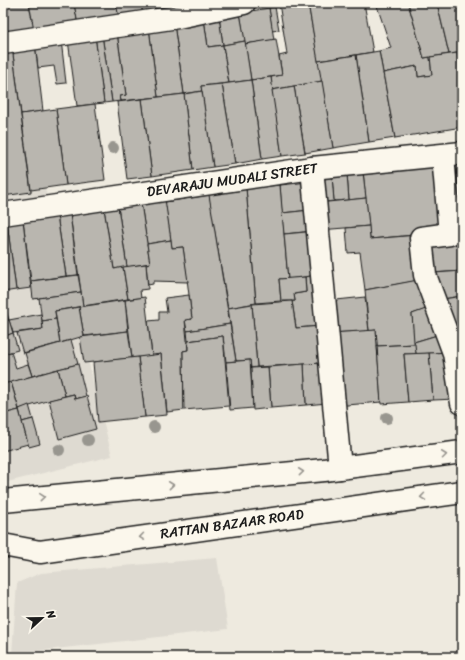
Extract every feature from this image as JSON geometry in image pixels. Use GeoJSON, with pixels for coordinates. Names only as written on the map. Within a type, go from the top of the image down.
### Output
{"type":"FeatureCollection","features":[{"type":"Feature","properties":{"kind":"main road"},"geometry":{"type":"LineString","coordinates":[[3,43],[178,17],[244,3]]}},
{"type":"Feature","properties":{"kind":"main road"},"geometry":{"type":"LineString","coordinates":[[453,154],[450,234],[421,238],[425,275],[454,353],[462,403]]}},
{"type":"Feature","properties":{"kind":"main road","name":"DEVARAJU MUDALI STREET"},"geometry":{"type":"LineString","coordinates":[[3,214],[312,168],[453,154]]}},
{"type":"Feature","properties":{"kind":"main road"},"geometry":{"type":"LineString","coordinates":[[312,168],[340,468]]}},
{"type":"Feature","properties":{"kind":"main road"},"geometry":{"type":"LineString","coordinates":[[3,500],[340,468],[462,452]]}},
{"type":"Feature","properties":{"kind":"main road","name":"RATTAN BAZAAR ROAD"},"geometry":{"type":"LineString","coordinates":[[3,545],[40,552],[462,492]]}},
{"type":"Feature","properties":{"kind":"shaded area"},"geometry":{"type":"Polygon","coordinates":[[[3,20],[112,456],[3,483],[3,20]]]}},
{"type":"Feature","properties":{"kind":"shaded area"},"geometry":{"type":"Polygon","coordinates":[[[217,558],[228,629],[12,654],[17,583],[41,573],[217,558]]]}},
{"type":"Feature","properties":{"kind":"building"},"geometry":{"type":"Polygon","coordinates":[[[3,3],[29,3],[34,30],[5,35],[3,3]]]}},
{"type":"Feature","properties":{"kind":"building"},"geometry":{"type":"Polygon","coordinates":[[[29,3],[74,3],[78,25],[34,30],[29,3]]]}},
{"type":"Feature","properties":{"kind":"building"},"geometry":{"type":"Polygon","coordinates":[[[74,3],[116,3],[119,18],[78,25],[74,3]]]}},
{"type":"Feature","properties":{"kind":"building"},"geometry":{"type":"Polygon","coordinates":[[[116,3],[141,3],[143,14],[119,18],[116,3]]]}},
{"type":"Feature","properties":{"kind":"building"},"geometry":{"type":"Polygon","coordinates":[[[141,3],[174,3],[175,8],[143,14],[141,3]]]}},
{"type":"Feature","properties":{"kind":"building"},"geometry":{"type":"Polygon","coordinates":[[[279,3],[308,3],[322,81],[272,90],[271,77],[282,75],[279,56],[287,54],[279,3]]]}},
{"type":"Feature","properties":{"kind":"building"},"geometry":{"type":"Polygon","coordinates":[[[308,3],[364,3],[373,52],[318,61],[308,3]]]}},
{"type":"Feature","properties":{"kind":"building"},"geometry":{"type":"Polygon","coordinates":[[[376,3],[408,3],[424,58],[430,57],[432,75],[418,77],[417,66],[383,73],[379,51],[391,48],[376,3]]]}},
{"type":"Feature","properties":{"kind":"building"},"geometry":{"type":"Polygon","coordinates":[[[408,3],[437,3],[449,54],[424,58],[408,3]]]}},
{"type":"Feature","properties":{"kind":"building"},"geometry":{"type":"Polygon","coordinates":[[[437,3],[462,3],[462,59],[459,60],[457,53],[449,54],[437,3]]]}},
{"type":"Feature","properties":{"kind":"building"},"geometry":{"type":"Polygon","coordinates":[[[275,7],[279,30],[272,31],[269,8],[275,7]]]}},
{"type":"Feature","properties":{"kind":"building"},"geometry":{"type":"Polygon","coordinates":[[[269,8],[274,40],[245,44],[240,13],[269,8]]]}},
{"type":"Feature","properties":{"kind":"building"},"geometry":{"type":"Polygon","coordinates":[[[240,13],[245,41],[223,45],[219,17],[240,13]]]}},
{"type":"Feature","properties":{"kind":"building"},"geometry":{"type":"Polygon","coordinates":[[[219,17],[223,45],[208,47],[204,19],[219,17]]]}},
{"type":"Feature","properties":{"kind":"building"},"geometry":{"type":"Polygon","coordinates":[[[204,19],[208,47],[223,45],[229,83],[201,86],[202,91],[184,94],[174,24],[204,19]]]}},
{"type":"Feature","properties":{"kind":"building"},"geometry":{"type":"Polygon","coordinates":[[[174,24],[184,94],[158,97],[149,28],[174,24]]]}},
{"type":"Feature","properties":{"kind":"building"},"geometry":{"type":"Polygon","coordinates":[[[149,28],[158,97],[121,101],[120,96],[126,95],[117,33],[149,28]]]}},
{"type":"Feature","properties":{"kind":"building"},"geometry":{"type":"Polygon","coordinates":[[[117,33],[126,95],[120,96],[121,101],[112,102],[102,35],[117,33]]]}},
{"type":"Feature","properties":{"kind":"building"},"geometry":{"type":"Polygon","coordinates":[[[102,35],[112,102],[104,103],[95,36],[102,35]]]}},
{"type":"Feature","properties":{"kind":"building"},"geometry":{"type":"Polygon","coordinates":[[[95,36],[104,103],[77,106],[68,40],[95,36]]]}},
{"type":"Feature","properties":{"kind":"building"},"geometry":{"type":"Polygon","coordinates":[[[276,39],[282,75],[251,80],[245,44],[276,39]]]}},
{"type":"Feature","properties":{"kind":"building"},"geometry":{"type":"Polygon","coordinates":[[[61,40],[66,83],[57,84],[54,66],[38,68],[35,44],[61,40]]]}},
{"type":"Feature","properties":{"kind":"building"},"geometry":{"type":"Polygon","coordinates":[[[245,41],[251,80],[229,83],[223,45],[245,41]]]}},
{"type":"Feature","properties":{"kind":"building"},"geometry":{"type":"Polygon","coordinates":[[[35,44],[43,111],[21,114],[12,47],[35,44]]]}},
{"type":"Feature","properties":{"kind":"building"},"geometry":{"type":"Polygon","coordinates":[[[12,47],[31,192],[3,196],[3,48],[12,47]]]}},
{"type":"Feature","properties":{"kind":"building"},"geometry":{"type":"Polygon","coordinates":[[[379,51],[395,138],[369,142],[356,55],[379,51]]]}},
{"type":"Feature","properties":{"kind":"building"},"geometry":{"type":"Polygon","coordinates":[[[457,53],[462,77],[462,127],[395,138],[383,73],[417,66],[418,77],[432,75],[430,57],[457,53]]]}},
{"type":"Feature","properties":{"kind":"building"},"geometry":{"type":"Polygon","coordinates":[[[356,55],[369,142],[333,148],[318,61],[356,55]]]}},
{"type":"Feature","properties":{"kind":"building"},"geometry":{"type":"Polygon","coordinates":[[[271,77],[282,156],[262,159],[251,80],[271,77]]]}},
{"type":"Feature","properties":{"kind":"building"},"geometry":{"type":"Polygon","coordinates":[[[251,80],[262,159],[235,164],[222,84],[251,80]]]}},
{"type":"Feature","properties":{"kind":"building"},"geometry":{"type":"Polygon","coordinates":[[[322,81],[333,148],[305,153],[294,86],[322,81]]]}},
{"type":"Feature","properties":{"kind":"building"},"geometry":{"type":"Polygon","coordinates":[[[222,84],[235,164],[213,167],[201,86],[222,84]]]}},
{"type":"Feature","properties":{"kind":"building"},"geometry":{"type":"Polygon","coordinates":[[[294,86],[305,153],[282,156],[272,90],[294,86]]]}},
{"type":"Feature","properties":{"kind":"building"},"geometry":{"type":"Polygon","coordinates":[[[202,91],[213,167],[193,170],[184,94],[202,91]]]}},
{"type":"Feature","properties":{"kind":"building"},"geometry":{"type":"Polygon","coordinates":[[[184,94],[193,170],[152,176],[142,99],[184,94]]]}},
{"type":"Feature","properties":{"kind":"building"},"geometry":{"type":"Polygon","coordinates":[[[142,99],[152,176],[127,179],[117,102],[142,99]]]}},
{"type":"Feature","properties":{"kind":"building"},"geometry":{"type":"Polygon","coordinates":[[[95,104],[105,180],[66,185],[56,109],[95,104]]]}},
{"type":"Feature","properties":{"kind":"building"},"geometry":{"type":"Polygon","coordinates":[[[56,109],[66,185],[31,190],[21,114],[56,109]]]}},
{"type":"Feature","properties":{"kind":"building"},"geometry":{"type":"Polygon","coordinates":[[[462,160],[462,208],[451,209],[446,162],[462,160]]]}},
{"type":"Feature","properties":{"kind":"building"},"geometry":{"type":"Polygon","coordinates":[[[440,164],[447,232],[370,239],[363,171],[440,164]]]}},
{"type":"Feature","properties":{"kind":"building"},"geometry":{"type":"Polygon","coordinates":[[[363,172],[366,198],[349,200],[347,174],[363,172]]]}},
{"type":"Feature","properties":{"kind":"building"},"geometry":{"type":"Polygon","coordinates":[[[347,174],[349,200],[334,201],[332,176],[347,174]]]}},
{"type":"Feature","properties":{"kind":"building"},"geometry":{"type":"Polygon","coordinates":[[[332,176],[334,201],[318,203],[316,177],[332,176]]]}},
{"type":"Feature","properties":{"kind":"building"},"geometry":{"type":"Polygon","coordinates":[[[308,182],[310,210],[282,213],[280,185],[308,182]]]}},
{"type":"Feature","properties":{"kind":"building"},"geometry":{"type":"Polygon","coordinates":[[[280,185],[288,279],[279,279],[281,301],[256,303],[246,188],[280,185]]]}},
{"type":"Feature","properties":{"kind":"building"},"geometry":{"type":"Polygon","coordinates":[[[246,188],[256,303],[228,308],[208,193],[246,188]]]}},
{"type":"Feature","properties":{"kind":"building"},"geometry":{"type":"Polygon","coordinates":[[[209,195],[230,324],[187,331],[185,320],[192,319],[183,247],[172,248],[165,202],[209,195]]]}},
{"type":"Feature","properties":{"kind":"building"},"geometry":{"type":"Polygon","coordinates":[[[366,198],[369,226],[320,230],[318,203],[366,198]]]}},
{"type":"Feature","properties":{"kind":"building"},"geometry":{"type":"Polygon","coordinates":[[[165,199],[171,240],[147,244],[141,203],[165,199]]]}},
{"type":"Feature","properties":{"kind":"building"},"geometry":{"type":"Polygon","coordinates":[[[141,203],[150,263],[127,267],[118,207],[141,203]]]}},
{"type":"Feature","properties":{"kind":"building"},"geometry":{"type":"Polygon","coordinates":[[[118,207],[127,267],[114,269],[104,209],[118,207]]]}},
{"type":"Feature","properties":{"kind":"building"},"geometry":{"type":"Polygon","coordinates":[[[462,208],[462,231],[452,231],[451,209],[462,208]]]}},
{"type":"Feature","properties":{"kind":"building"},"geometry":{"type":"Polygon","coordinates":[[[104,209],[114,269],[123,267],[128,299],[83,306],[70,214],[104,209]]]}},
{"type":"Feature","properties":{"kind":"building"},"geometry":{"type":"Polygon","coordinates":[[[310,210],[313,231],[284,234],[282,213],[310,210]]]}},
{"type":"Feature","properties":{"kind":"building"},"geometry":{"type":"Polygon","coordinates":[[[70,214],[78,275],[66,276],[57,215],[70,214]]]}},
{"type":"Feature","properties":{"kind":"building"},"geometry":{"type":"Polygon","coordinates":[[[57,215],[66,276],[31,281],[23,220],[57,215]]]}},
{"type":"Feature","properties":{"kind":"building"},"geometry":{"type":"Polygon","coordinates":[[[23,220],[31,288],[16,290],[7,222],[23,220]]]}},
{"type":"Feature","properties":{"kind":"building"},"geometry":{"type":"Polygon","coordinates":[[[3,222],[7,222],[16,290],[3,292],[3,222]]]}},
{"type":"Feature","properties":{"kind":"building"},"geometry":{"type":"Polygon","coordinates":[[[369,226],[370,239],[417,235],[419,252],[411,253],[415,281],[365,290],[360,252],[348,253],[346,228],[369,226]]]}},
{"type":"Feature","properties":{"kind":"building"},"geometry":{"type":"Polygon","coordinates":[[[316,231],[320,275],[288,279],[284,234],[316,231]]]}},
{"type":"Feature","properties":{"kind":"building"},"geometry":{"type":"Polygon","coordinates":[[[462,236],[462,271],[431,273],[427,239],[462,236]]]}},
{"type":"Feature","properties":{"kind":"building"},"geometry":{"type":"Polygon","coordinates":[[[171,240],[172,248],[183,247],[188,282],[153,281],[153,284],[148,285],[146,264],[150,263],[147,244],[171,240]]]}},
{"type":"Feature","properties":{"kind":"building"},"geometry":{"type":"Polygon","coordinates":[[[146,264],[148,289],[140,290],[141,298],[128,299],[123,267],[146,264]]]}},
{"type":"Feature","properties":{"kind":"building"},"geometry":{"type":"Polygon","coordinates":[[[462,271],[462,296],[437,300],[434,273],[462,271]]]}},
{"type":"Feature","properties":{"kind":"building"},"geometry":{"type":"Polygon","coordinates":[[[78,275],[81,292],[33,299],[31,281],[78,275]]]}},
{"type":"Feature","properties":{"kind":"building"},"geometry":{"type":"Polygon","coordinates":[[[316,275],[321,326],[296,328],[292,301],[295,301],[294,294],[306,292],[305,277],[316,275]]]}},
{"type":"Feature","properties":{"kind":"building"},"geometry":{"type":"Polygon","coordinates":[[[305,277],[306,292],[294,294],[295,301],[281,301],[279,279],[305,277]]]}},
{"type":"Feature","properties":{"kind":"building"},"geometry":{"type":"Polygon","coordinates":[[[418,280],[431,308],[412,314],[415,344],[377,346],[376,330],[369,331],[365,290],[418,280]]]}},
{"type":"Feature","properties":{"kind":"building"},"geometry":{"type":"Polygon","coordinates":[[[81,292],[83,306],[55,311],[56,319],[42,321],[39,298],[81,292]]]}},
{"type":"Feature","properties":{"kind":"building"},"geometry":{"type":"Polygon","coordinates":[[[189,295],[192,319],[185,320],[188,350],[183,351],[184,410],[167,412],[161,354],[152,356],[148,321],[159,320],[159,312],[167,312],[165,298],[189,295]]]}},
{"type":"Feature","properties":{"kind":"building"},"geometry":{"type":"Polygon","coordinates":[[[462,296],[462,329],[449,332],[437,300],[462,296]]]}},
{"type":"Feature","properties":{"kind":"building"},"geometry":{"type":"Polygon","coordinates":[[[145,297],[152,356],[132,358],[125,300],[145,297]]]}},
{"type":"Feature","properties":{"kind":"building"},"geometry":{"type":"Polygon","coordinates":[[[365,297],[369,331],[330,333],[327,301],[365,297]]]}},
{"type":"Feature","properties":{"kind":"building"},"geometry":{"type":"Polygon","coordinates":[[[3,300],[9,320],[4,321],[3,318],[3,300]]]}},
{"type":"Feature","properties":{"kind":"building"},"geometry":{"type":"Polygon","coordinates":[[[125,300],[128,331],[84,336],[79,307],[125,300]]]}},
{"type":"Feature","properties":{"kind":"building"},"geometry":{"type":"Polygon","coordinates":[[[292,301],[296,328],[321,326],[324,363],[257,367],[252,304],[292,301]]]}},
{"type":"Feature","properties":{"kind":"building"},"geometry":{"type":"Polygon","coordinates":[[[252,304],[257,367],[251,368],[250,360],[236,361],[228,308],[252,304]]]}},
{"type":"Feature","properties":{"kind":"building"},"geometry":{"type":"Polygon","coordinates":[[[434,306],[444,333],[414,342],[412,314],[434,306]]]}},
{"type":"Feature","properties":{"kind":"building"},"geometry":{"type":"Polygon","coordinates":[[[79,307],[84,336],[60,343],[55,311],[79,307]]]}},
{"type":"Feature","properties":{"kind":"building"},"geometry":{"type":"Polygon","coordinates":[[[41,314],[43,329],[13,333],[9,320],[41,314]]]}},
{"type":"Feature","properties":{"kind":"building"},"geometry":{"type":"Polygon","coordinates":[[[3,318],[4,321],[9,320],[13,333],[3,337],[3,318]]]}},
{"type":"Feature","properties":{"kind":"building"},"geometry":{"type":"Polygon","coordinates":[[[56,319],[60,343],[23,353],[17,333],[43,329],[42,321],[56,319]]]}},
{"type":"Feature","properties":{"kind":"building"},"geometry":{"type":"Polygon","coordinates":[[[230,324],[236,361],[226,362],[223,336],[188,341],[187,331],[230,324]]]}},
{"type":"Feature","properties":{"kind":"building"},"geometry":{"type":"Polygon","coordinates":[[[376,330],[381,402],[336,406],[330,333],[376,330]]]}},
{"type":"Feature","properties":{"kind":"building"},"geometry":{"type":"Polygon","coordinates":[[[128,331],[132,358],[84,363],[80,337],[128,331]]]}},
{"type":"Feature","properties":{"kind":"building"},"geometry":{"type":"Polygon","coordinates":[[[13,333],[18,350],[3,354],[3,337],[13,333]]]}},
{"type":"Feature","properties":{"kind":"building"},"geometry":{"type":"Polygon","coordinates":[[[444,333],[451,352],[416,354],[414,342],[444,333]]]}},
{"type":"Feature","properties":{"kind":"building"},"geometry":{"type":"Polygon","coordinates":[[[223,336],[229,406],[184,410],[183,351],[188,350],[188,341],[223,336]]]}},
{"type":"Feature","properties":{"kind":"building"},"geometry":{"type":"Polygon","coordinates":[[[71,340],[78,364],[32,376],[25,353],[71,340]]]}},
{"type":"Feature","properties":{"kind":"building"},"geometry":{"type":"Polygon","coordinates":[[[415,344],[416,354],[404,354],[408,402],[381,404],[377,346],[415,344]]]}},
{"type":"Feature","properties":{"kind":"building"},"geometry":{"type":"Polygon","coordinates":[[[11,352],[16,368],[28,364],[32,376],[6,384],[3,375],[3,354],[11,352]]]}},
{"type":"Feature","properties":{"kind":"building"},"geometry":{"type":"Polygon","coordinates":[[[453,352],[456,399],[433,400],[429,353],[453,352]]]}},
{"type":"Feature","properties":{"kind":"building"},"geometry":{"type":"Polygon","coordinates":[[[429,353],[433,400],[408,402],[404,354],[429,353]]]}},
{"type":"Feature","properties":{"kind":"building"},"geometry":{"type":"Polygon","coordinates":[[[161,354],[167,415],[145,417],[138,357],[161,354]]]}},
{"type":"Feature","properties":{"kind":"building"},"geometry":{"type":"Polygon","coordinates":[[[138,357],[145,417],[98,422],[93,362],[138,357]]]}},
{"type":"Feature","properties":{"kind":"building"},"geometry":{"type":"Polygon","coordinates":[[[250,360],[253,408],[230,410],[226,362],[250,360]]]}},
{"type":"Feature","properties":{"kind":"building"},"geometry":{"type":"Polygon","coordinates":[[[324,363],[327,403],[306,405],[304,364],[324,363]]]}},
{"type":"Feature","properties":{"kind":"building"},"geometry":{"type":"Polygon","coordinates":[[[78,364],[86,396],[75,399],[74,394],[65,396],[58,369],[78,364]]]}},
{"type":"Feature","properties":{"kind":"building"},"geometry":{"type":"Polygon","coordinates":[[[304,364],[306,405],[271,408],[268,367],[304,364]]]}},
{"type":"Feature","properties":{"kind":"building"},"geometry":{"type":"Polygon","coordinates":[[[268,367],[271,408],[253,410],[251,368],[268,367]]]}},
{"type":"Feature","properties":{"kind":"building"},"geometry":{"type":"Polygon","coordinates":[[[58,369],[65,396],[19,409],[11,382],[58,369]]]}},
{"type":"Feature","properties":{"kind":"building"},"geometry":{"type":"Polygon","coordinates":[[[11,382],[19,410],[3,414],[3,384],[11,382]]]}},
{"type":"Feature","properties":{"kind":"building"},"geometry":{"type":"Polygon","coordinates":[[[74,394],[75,399],[87,396],[96,429],[59,439],[49,400],[74,394]]]}},
{"type":"Feature","properties":{"kind":"building"},"geometry":{"type":"Polygon","coordinates":[[[29,405],[33,419],[22,422],[19,409],[29,405]]]}},
{"type":"Feature","properties":{"kind":"building"},"geometry":{"type":"Polygon","coordinates":[[[19,410],[28,444],[3,451],[3,414],[19,410]]]}},
{"type":"Feature","properties":{"kind":"building"},"geometry":{"type":"Polygon","coordinates":[[[33,419],[40,444],[29,447],[22,422],[33,419]]]}}]}
